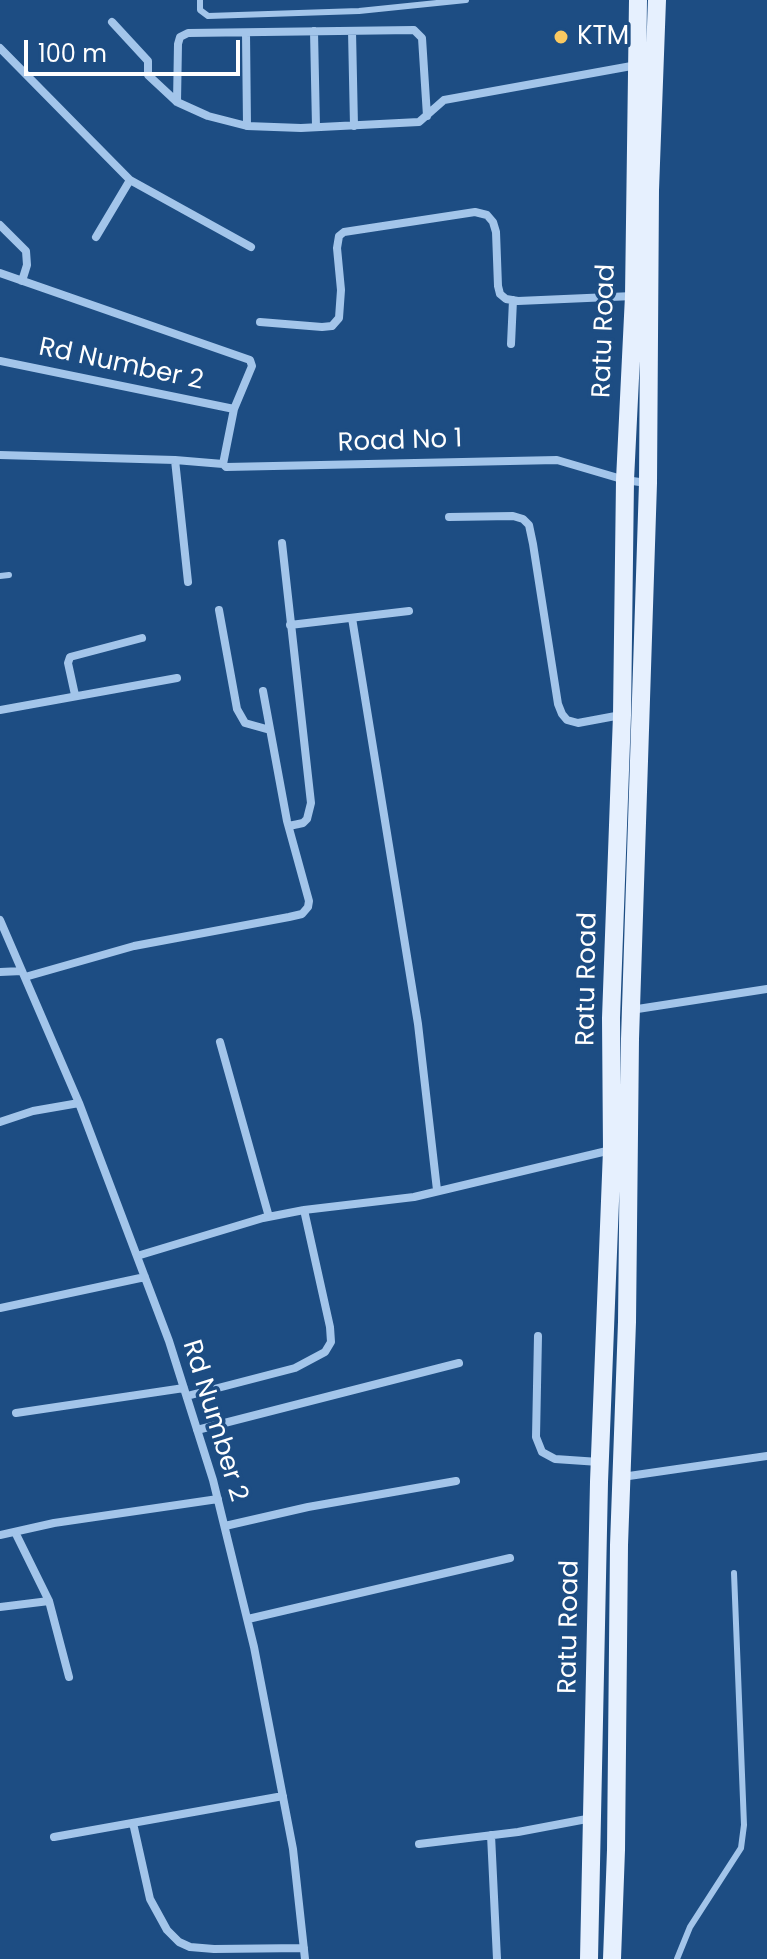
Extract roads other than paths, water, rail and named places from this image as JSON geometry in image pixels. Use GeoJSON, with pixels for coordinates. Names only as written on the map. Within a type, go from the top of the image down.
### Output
{"type":"FeatureCollection","features":[{"type":"Feature","properties":{"kind":"main road","name":"Ratu Road"},"geometry":{"type":"LineString","coordinates":[[589,1959],[600,1462],[612,1150],[611,1018],[622,715],[625,480],[634,296],[638,0]]}},
{"type":"Feature","properties":{"kind":"main road","name":"Ratu Road"},"geometry":{"type":"LineString","coordinates":[[612,1959],[631,1010],[648,483],[650,205],[657,0]]}},
{"type":"Feature","properties":{"kind":"street"},"geometry":{"type":"LineString","coordinates":[[112,22],[148,61],[148,75],[177,102],[208,116],[247,126],[413,123],[427,116],[439,102],[449,99],[637,65]]}},
{"type":"Feature","properties":{"kind":"street"},"geometry":{"type":"LineString","coordinates":[[177,102],[178,44],[180,37],[188,33],[414,30],[420,34],[427,116]]}},
{"type":"Feature","properties":{"kind":"street"},"geometry":{"type":"LineString","coordinates":[[314,31],[316,127]]}},
{"type":"Feature","properties":{"kind":"street"},"geometry":{"type":"LineString","coordinates":[[352,31],[354,126]]}},
{"type":"Feature","properties":{"kind":"street"},"geometry":{"type":"LineString","coordinates":[[246,33],[247,126]]}},
{"type":"Feature","properties":{"kind":"street"},"geometry":{"type":"LineString","coordinates":[[0,48],[130,180],[251,247]]}},
{"type":"Feature","properties":{"kind":"street"},"geometry":{"type":"LineString","coordinates":[[96,237],[130,180]]}},
{"type":"Feature","properties":{"kind":"street"},"geometry":{"type":"LineString","coordinates":[[260,322],[332,326],[339,318],[341,290],[337,248],[339,236],[344,232],[475,212],[487,215],[493,222],[498,286],[500,294],[506,299],[634,296]]}},
{"type":"Feature","properties":{"kind":"street"},"geometry":{"type":"LineString","coordinates":[[0,225],[26,251],[27,265],[22,281]]}},
{"type":"Feature","properties":{"kind":"street"},"geometry":{"type":"LineString","coordinates":[[0,273],[250,360],[252,366],[234,409],[223,464]]}},
{"type":"Feature","properties":{"kind":"street"},"geometry":{"type":"LineString","coordinates":[[511,344],[513,300]]}},
{"type":"Feature","properties":{"kind":"street","name":"Rd Number 2"},"geometry":{"type":"LineString","coordinates":[[0,361],[234,409]]}},
{"type":"Feature","properties":{"kind":"street","name":"Road No 1"},"geometry":{"type":"LineString","coordinates":[[0,455],[175,460],[223,464],[226,467],[557,460],[625,480],[648,483]]}},
{"type":"Feature","properties":{"kind":"street"},"geometry":{"type":"LineString","coordinates":[[175,460],[188,582]]}},
{"type":"Feature","properties":{"kind":"street"},"geometry":{"type":"LineString","coordinates":[[449,517],[513,516],[529,525],[562,714],[567,720],[578,723],[622,715]]}},
{"type":"Feature","properties":{"kind":"street"},"geometry":{"type":"LineString","coordinates":[[282,543],[311,803],[307,819],[289,826]]}},
{"type":"Feature","properties":{"kind":"street"},"geometry":{"type":"LineString","coordinates":[[219,610],[237,709],[245,723],[270,730]]}},
{"type":"Feature","properties":{"kind":"street"},"geometry":{"type":"LineString","coordinates":[[290,625],[409,611]]}},
{"type":"Feature","properties":{"kind":"street"},"geometry":{"type":"LineString","coordinates":[[352,618],[418,1024],[437,1190]]}},
{"type":"Feature","properties":{"kind":"street"},"geometry":{"type":"LineString","coordinates":[[75,695],[68,663],[70,657],[142,638]]}},
{"type":"Feature","properties":{"kind":"street"},"geometry":{"type":"LineString","coordinates":[[0,710],[177,678]]}},
{"type":"Feature","properties":{"kind":"street"},"geometry":{"type":"LineString","coordinates":[[0,972],[23,974],[120,949],[302,914],[309,901],[289,826],[263,691]]}},
{"type":"Feature","properties":{"kind":"street","name":"Rd Number 2"},"geometry":{"type":"LineString","coordinates":[[0,920],[79,1103],[145,1277],[218,1499],[248,1619],[283,1796],[293,1849],[305,1959]]}},
{"type":"Feature","properties":{"kind":"street"},"geometry":{"type":"LineString","coordinates":[[631,1010],[767,989]]}},
{"type":"Feature","properties":{"kind":"street"},"geometry":{"type":"LineString","coordinates":[[220,1042],[269,1217]]}},
{"type":"Feature","properties":{"kind":"street"},"geometry":{"type":"LineString","coordinates":[[0,1122],[33,1111],[79,1103]]}},
{"type":"Feature","properties":{"kind":"street"},"geometry":{"type":"LineString","coordinates":[[137,1256],[269,1217],[387,1201],[612,1150]]}},
{"type":"Feature","properties":{"kind":"street"},"geometry":{"type":"LineString","coordinates":[[16,1413],[185,1392],[295,1368],[325,1352],[331,1342],[330,1327],[304,1210]]}},
{"type":"Feature","properties":{"kind":"street"},"geometry":{"type":"LineString","coordinates":[[0,1308],[145,1277]]}},
{"type":"Feature","properties":{"kind":"street"},"geometry":{"type":"LineString","coordinates":[[538,1336],[536,1437],[542,1452],[555,1459],[600,1462]]}},
{"type":"Feature","properties":{"kind":"street"},"geometry":{"type":"LineString","coordinates":[[197,1430],[459,1363]]}},
{"type":"Feature","properties":{"kind":"street"},"geometry":{"type":"LineString","coordinates":[[621,1478],[767,1456]]}},
{"type":"Feature","properties":{"kind":"street"},"geometry":{"type":"LineString","coordinates":[[225,1526],[308,1507],[456,1481]]}},
{"type":"Feature","properties":{"kind":"street"},"geometry":{"type":"LineString","coordinates":[[0,1535],[54,1523],[218,1499]]}},
{"type":"Feature","properties":{"kind":"street"},"geometry":{"type":"LineString","coordinates":[[15,1532],[49,1601],[69,1677]]}},
{"type":"Feature","properties":{"kind":"street"},"geometry":{"type":"LineString","coordinates":[[248,1619],[510,1558]]}},
{"type":"Feature","properties":{"kind":"street"},"geometry":{"type":"LineString","coordinates":[[0,1607],[49,1601]]}},
{"type":"Feature","properties":{"kind":"street"},"geometry":{"type":"LineString","coordinates":[[54,1837],[283,1796]]}},
{"type":"Feature","properties":{"kind":"street"},"geometry":{"type":"LineString","coordinates":[[419,1844],[593,1818]]}},
{"type":"Feature","properties":{"kind":"street"},"geometry":{"type":"LineString","coordinates":[[133,1823],[150,1899],[167,1930],[179,1942],[190,1947],[214,1949],[304,1948]]}},
{"type":"Feature","properties":{"kind":"street"},"geometry":{"type":"LineString","coordinates":[[491,1835],[497,1959]]}},
{"type":"Feature","properties":{"kind":"lane"},"geometry":{"type":"LineString","coordinates":[[200,0],[200,10],[208,16],[335,13],[466,0]]}},
{"type":"Feature","properties":{"kind":"lane"},"geometry":{"type":"LineString","coordinates":[[0,576],[9,575]]}},
{"type":"Feature","properties":{"kind":"lane"},"geometry":{"type":"LineString","coordinates":[[677,1959],[690,1927],[741,1848],[744,1825],[734,1573]]}},
{"type":"Feature","properties":{"kind":"place","name":"KTM"},"geometry":{"type":"Point","coordinates":[561,37]}}]}
